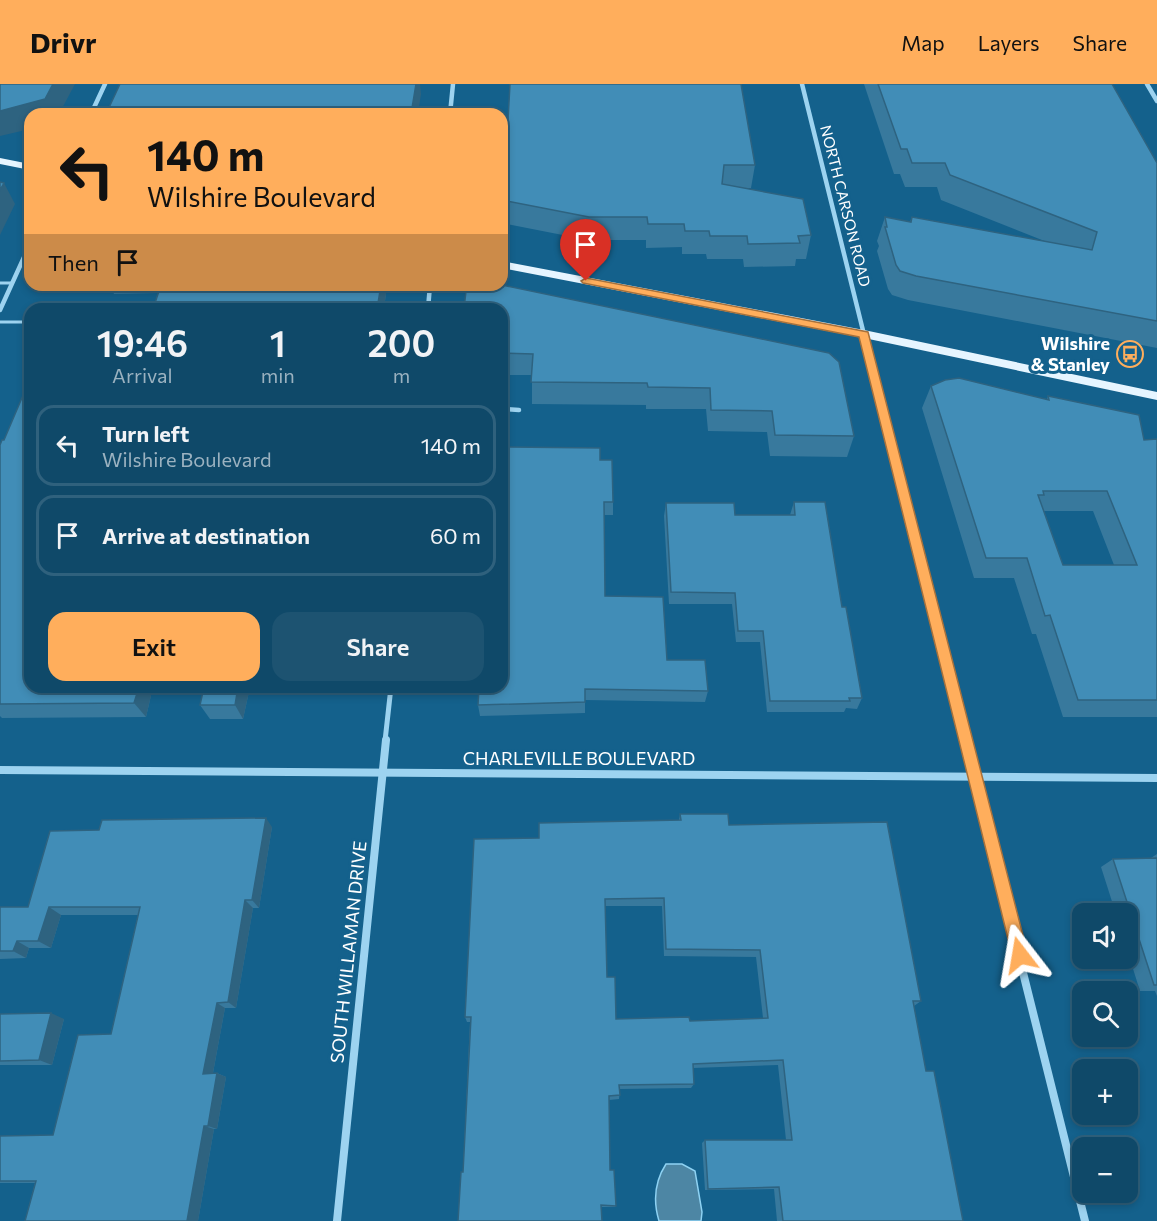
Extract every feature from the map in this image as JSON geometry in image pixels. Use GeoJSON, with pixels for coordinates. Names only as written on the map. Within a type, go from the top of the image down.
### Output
{"type":"FeatureCollection","features":[{"type":"Feature","properties":{"kind":"main road"},"geometry":{"type":"LineString","coordinates":[[0,161],[24,166]]}},
{"type":"Feature","properties":{"kind":"main road"},"geometry":{"type":"LineString","coordinates":[[508,265],[864,334],[1157,396]]}},
{"type":"Feature","properties":{"kind":"street"},"geometry":{"type":"LineString","coordinates":[[94,108],[105,84]]}},
{"type":"Feature","properties":{"kind":"street"},"geometry":{"type":"LineString","coordinates":[[451,108],[453,84]]}},
{"type":"Feature","properties":{"kind":"street","name":"NORTH CARSON ROAD"},"geometry":{"type":"LineString","coordinates":[[802,84],[1085,1221]]}},
{"type":"Feature","properties":{"kind":"street"},"geometry":{"type":"LineString","coordinates":[[1147,84],[1157,101]]}},
{"type":"Feature","properties":{"kind":"street"},"geometry":{"type":"LineString","coordinates":[[0,310],[24,257]]}},
{"type":"Feature","properties":{"kind":"street","name":"SOUTH WILLAMAN DRIVE"},"geometry":{"type":"LineString","coordinates":[[337,1221],[390,693]]}},
{"type":"Feature","properties":{"kind":"street","name":"CHARLEVILLE BOULEVARD"},"geometry":{"type":"LineString","coordinates":[[0,770],[1157,778]]}},
{"type":"Feature","properties":{"kind":"lane"},"geometry":{"type":"LineString","coordinates":[[0,283],[12,283]]}},
{"type":"Feature","properties":{"kind":"lane"},"geometry":{"type":"LineString","coordinates":[[0,322],[24,322]]}},
{"type":"Feature","properties":{"kind":"lane"},"geometry":{"type":"LineString","coordinates":[[508,409],[519,410]]}},
{"type":"Feature","properties":{"kind":"water"},"geometry":{"type":"Polygon","coordinates":[[[666,1164],[682,1164],[695,1171],[702,1212],[701,1221],[659,1221],[656,1191],[659,1177],[666,1164]]]}},
{"type":"Feature","properties":{"kind":"building"},"geometry":{"type":"Polygon","coordinates":[[[0,84],[53,84],[45,99],[0,111],[0,84]]]}},
{"type":"Feature","properties":{"kind":"building"},"geometry":{"type":"Polygon","coordinates":[[[120,84],[416,84],[412,108],[109,108],[120,84]]]}},
{"type":"Feature","properties":{"kind":"building"},"geometry":{"type":"Polygon","coordinates":[[[510,84],[741,84],[755,165],[724,165],[722,184],[803,199],[811,235],[798,236],[800,243],[748,244],[747,236],[710,236],[709,231],[685,231],[684,224],[648,224],[647,217],[589,217],[508,201],[510,84]]]}},
{"type":"Feature","properties":{"kind":"building"},"geometry":{"type":"Polygon","coordinates":[[[878,84],[1112,84],[1157,163],[1157,321],[916,276],[900,271],[896,265],[885,227],[887,227],[885,217],[911,222],[912,217],[1092,250],[1097,232],[950,175],[945,163],[912,163],[907,149],[901,149],[878,84]]]}},
{"type":"Feature","properties":{"kind":"building"},"geometry":{"type":"Polygon","coordinates":[[[508,286],[829,353],[839,362],[854,436],[775,435],[772,411],[711,410],[710,388],[648,387],[647,383],[531,382],[533,354],[508,353],[508,303],[465,303],[466,291],[508,291],[508,286]]]}},
{"type":"Feature","properties":{"kind":"building"},"geometry":{"type":"Polygon","coordinates":[[[159,291],[380,291],[378,303],[155,303],[159,291]]]}},
{"type":"Feature","properties":{"kind":"building"},"geometry":{"type":"Polygon","coordinates":[[[959,378],[1049,400],[1048,396],[1139,415],[1144,440],[1157,439],[1157,700],[1078,700],[1050,615],[1045,616],[1027,558],[986,558],[931,386],[945,380],[959,378]],[[1043,491],[1044,495],[1038,495],[1063,565],[1137,565],[1107,491],[1043,491]]]}},
{"type":"Feature","properties":{"kind":"building"},"geometry":{"type":"Polygon","coordinates":[[[24,393],[24,693],[137,693],[134,703],[0,704],[0,445],[24,393]]]}},
{"type":"Feature","properties":{"kind":"building"},"geometry":{"type":"Polygon","coordinates":[[[508,447],[600,448],[600,460],[612,460],[613,502],[604,502],[605,596],[663,597],[667,660],[705,660],[708,691],[585,689],[585,702],[478,705],[479,693],[508,693],[508,447]]]}},
{"type":"Feature","properties":{"kind":"building"},"geometry":{"type":"Polygon","coordinates":[[[794,502],[825,502],[842,607],[846,607],[862,698],[849,698],[850,701],[770,701],[763,631],[738,631],[735,593],[671,592],[666,503],[734,503],[735,515],[795,515],[794,502]]]}},
{"type":"Feature","properties":{"kind":"building"},"geometry":{"type":"Polygon","coordinates":[[[203,693],[237,693],[235,705],[200,705],[203,693]]]}},
{"type":"Feature","properties":{"kind":"building"},"geometry":{"type":"Polygon","coordinates":[[[680,814],[728,814],[729,825],[887,822],[921,1001],[913,1001],[926,1071],[934,1071],[963,1221],[783,1221],[779,1187],[708,1189],[705,1140],[792,1140],[783,1060],[693,1064],[694,1084],[619,1085],[620,1095],[609,1096],[610,1170],[614,1170],[616,1206],[601,1205],[602,1221],[458,1221],[461,1172],[463,1172],[471,1017],[465,1017],[474,839],[539,838],[539,823],[681,820],[680,814]],[[664,898],[605,899],[607,977],[615,977],[616,1019],[689,1017],[690,1021],[768,1018],[760,950],[666,949],[664,898]]]}},
{"type":"Feature","properties":{"kind":"building"},"geometry":{"type":"Polygon","coordinates":[[[266,818],[252,900],[245,900],[228,1002],[217,1003],[203,1074],[217,1073],[208,1126],[204,1126],[187,1221],[25,1221],[36,1181],[0,1181],[0,1136],[53,1135],[78,1035],[111,1034],[140,907],[49,907],[38,941],[17,941],[13,951],[0,951],[0,907],[28,907],[50,831],[99,830],[102,820],[266,818]]]}},
{"type":"Feature","properties":{"kind":"building"},"geometry":{"type":"Polygon","coordinates":[[[1157,858],[1157,985],[1154,985],[1138,936],[1138,903],[1127,903],[1113,859],[1157,858]]]}},
{"type":"Feature","properties":{"kind":"building"},"geometry":{"type":"Polygon","coordinates":[[[51,1013],[39,1060],[0,1061],[0,1014],[51,1013]]]}},
{"type":"Feature","properties":{"kind":"place","name":"Wilshire & Stanley"},"geometry":{"type":"Point","coordinates":[1130,354]}},
{"type":"Feature","properties":{"kind":"route"},"geometry":{"type":"LineString","coordinates":[[586,281],[864,334],[1020,955]]}}]}
